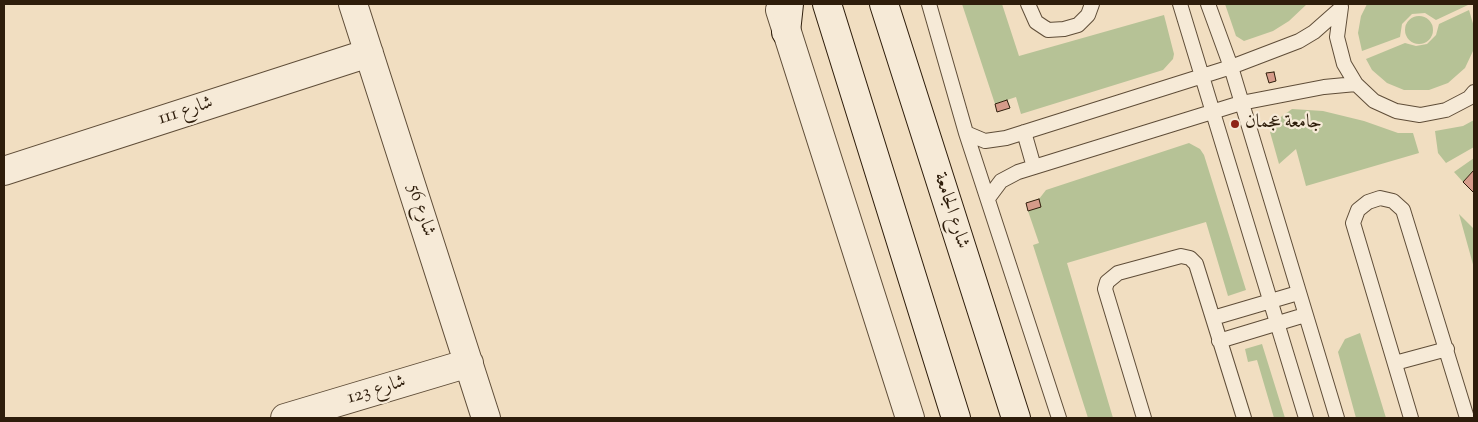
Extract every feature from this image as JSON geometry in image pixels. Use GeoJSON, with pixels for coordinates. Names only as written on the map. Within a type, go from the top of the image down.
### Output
{"type":"FeatureCollection","features":[{"type":"Feature","properties":{"kind":"street","name":"شارع 56"},"geometry":{"type":"LineString","coordinates":[[353,4],[486,418]]}},
{"type":"Feature","properties":{"kind":"street"},"geometry":{"type":"LineString","coordinates":[[778,4],[910,418]]}},
{"type":"Feature","properties":{"kind":"street"},"geometry":{"type":"LineString","coordinates":[[786,32],[789,4]]}},
{"type":"Feature","properties":{"kind":"street"},"geometry":{"type":"LineString","coordinates":[[827,4],[956,418]]}},
{"type":"Feature","properties":{"kind":"street","name":"شارع الجامعة"},"geometry":{"type":"LineString","coordinates":[[884,4],[1016,418]]}},
{"type":"Feature","properties":{"kind":"street","name":"شارع 111"},"geometry":{"type":"LineString","coordinates":[[4,171],[369,53]]}},
{"type":"Feature","properties":{"kind":"street","name":"شارع 123"},"geometry":{"type":"LineString","coordinates":[[286,418],[469,363]]}},
{"type":"Feature","properties":{"kind":"lane"},"geometry":{"type":"LineString","coordinates":[[930,4],[966,133],[989,197],[1059,418]]}},
{"type":"Feature","properties":{"kind":"lane"},"geometry":{"type":"LineString","coordinates":[[1028,4],[1036,22],[1048,30],[1064,29],[1078,25],[1088,15],[1092,4]]}},
{"type":"Feature","properties":{"kind":"lane"},"geometry":{"type":"LineString","coordinates":[[1180,4],[1306,418]]}},
{"type":"Feature","properties":{"kind":"lane"},"geometry":{"type":"LineString","coordinates":[[1208,4],[1231,67],[1337,418]]}},
{"type":"Feature","properties":{"kind":"lane"},"geometry":{"type":"LineString","coordinates":[[966,133],[985,141],[995,141],[1231,67],[1299,41],[1314,32],[1341,6]]}},
{"type":"Feature","properties":{"kind":"lane"},"geometry":{"type":"LineString","coordinates":[[1341,6],[1337,36],[1344,64],[1356,84],[1374,101],[1396,111],[1420,115],[1446,110],[1469,98],[1474,92]]}},
{"type":"Feature","properties":{"kind":"lane"},"geometry":{"type":"LineString","coordinates":[[989,197],[994,189],[1010,176],[1034,167],[1241,103],[1316,88],[1356,84]]}},
{"type":"Feature","properties":{"kind":"lane"},"geometry":{"type":"LineString","coordinates":[[1024,132],[1034,167]]}},
{"type":"Feature","properties":{"kind":"lane"},"geometry":{"type":"LineString","coordinates":[[1411,418],[1356,236],[1354,223],[1358,210],[1368,202],[1380,198],[1393,201],[1403,210],[1467,418]]}},
{"type":"Feature","properties":{"kind":"lane"},"geometry":{"type":"LineString","coordinates":[[1144,418],[1107,296],[1107,282],[1118,273],[1181,256],[1190,258],[1196,264],[1244,418]]}},
{"type":"Feature","properties":{"kind":"lane"},"geometry":{"type":"LineString","coordinates":[[1213,318],[1298,293]]}},
{"type":"Feature","properties":{"kind":"lane"},"geometry":{"type":"LineString","coordinates":[[1219,341],[1305,315]]}},
{"type":"Feature","properties":{"kind":"lane"},"geometry":{"type":"LineString","coordinates":[[1396,364],[1447,350]]}},
{"type":"Feature","properties":{"kind":"green space"},"geometry":{"type":"Polygon","coordinates":[[[962,4],[1002,4],[1019,56],[1164,15],[1174,54],[1173,59],[1163,70],[1021,114],[1016,97],[995,104],[962,4]]]}},
{"type":"Feature","properties":{"kind":"green space"},"geometry":{"type":"Polygon","coordinates":[[[1225,4],[1307,4],[1289,21],[1273,31],[1244,41],[1236,36],[1225,4]]]}},
{"type":"Feature","properties":{"kind":"green space"},"geometry":{"type":"Polygon","coordinates":[[[1367,4],[1468,5],[1436,20],[1425,13],[1412,14],[1402,24],[1400,37],[1362,51],[1358,33],[1361,16],[1367,4]]]}},
{"type":"Feature","properties":{"kind":"green space"},"geometry":{"type":"Polygon","coordinates":[[[1469,10],[1474,27],[1473,51],[1465,68],[1448,83],[1429,90],[1404,90],[1387,83],[1372,70],[1366,59],[1405,43],[1416,46],[1427,44],[1436,35],[1439,24],[1469,10]]]}},
{"type":"Feature","properties":{"kind":"green space"},"geometry":{"type":"Polygon","coordinates":[[[1419,16],[1429,20],[1433,30],[1429,40],[1419,44],[1409,40],[1405,30],[1409,20],[1419,16]]]}},
{"type":"Feature","properties":{"kind":"green space"},"geometry":{"type":"Polygon","coordinates":[[[1292,109],[1323,111],[1364,121],[1398,133],[1413,133],[1419,153],[1306,186],[1296,149],[1279,164],[1270,132],[1278,119],[1292,109]]]}},
{"type":"Feature","properties":{"kind":"green space"},"geometry":{"type":"Polygon","coordinates":[[[1474,120],[1474,147],[1446,163],[1438,153],[1435,131],[1463,126],[1474,120]]]}},
{"type":"Feature","properties":{"kind":"green space"},"geometry":{"type":"Polygon","coordinates":[[[1189,143],[1200,149],[1204,155],[1246,290],[1228,296],[1206,222],[1067,263],[1113,418],[1088,418],[1033,245],[1039,243],[1028,211],[1041,207],[1039,199],[1046,190],[1189,143]]]}},
{"type":"Feature","properties":{"kind":"green space"},"geometry":{"type":"Polygon","coordinates":[[[1474,158],[1474,170],[1463,182],[1454,172],[1474,158]]]}},
{"type":"Feature","properties":{"kind":"green space"},"geometry":{"type":"Polygon","coordinates":[[[1459,214],[1474,229],[1474,268],[1459,214]]]}},
{"type":"Feature","properties":{"kind":"green space"},"geometry":{"type":"Polygon","coordinates":[[[1360,333],[1386,418],[1356,418],[1338,352],[1345,339],[1360,333]]]}},
{"type":"Feature","properties":{"kind":"green space"},"geometry":{"type":"Polygon","coordinates":[[[1262,344],[1285,418],[1274,418],[1257,360],[1248,362],[1245,349],[1262,344]]]}},
{"type":"Feature","properties":{"kind":"building"},"geometry":{"type":"Polygon","coordinates":[[[1274,72],[1276,81],[1269,83],[1266,73],[1274,72]]]}},
{"type":"Feature","properties":{"kind":"building"},"geometry":{"type":"Polygon","coordinates":[[[1007,100],[1010,108],[997,112],[995,104],[1007,100]]]}},
{"type":"Feature","properties":{"kind":"building"},"geometry":{"type":"Polygon","coordinates":[[[1474,170],[1474,193],[1463,182],[1474,170]]]}},
{"type":"Feature","properties":{"kind":"building"},"geometry":{"type":"Polygon","coordinates":[[[1039,199],[1041,207],[1028,211],[1026,203],[1039,199]]]}},
{"type":"Feature","properties":{"kind":"place","name":"جامعة عجمان"},"geometry":{"type":"Point","coordinates":[1235,124]}}]}
